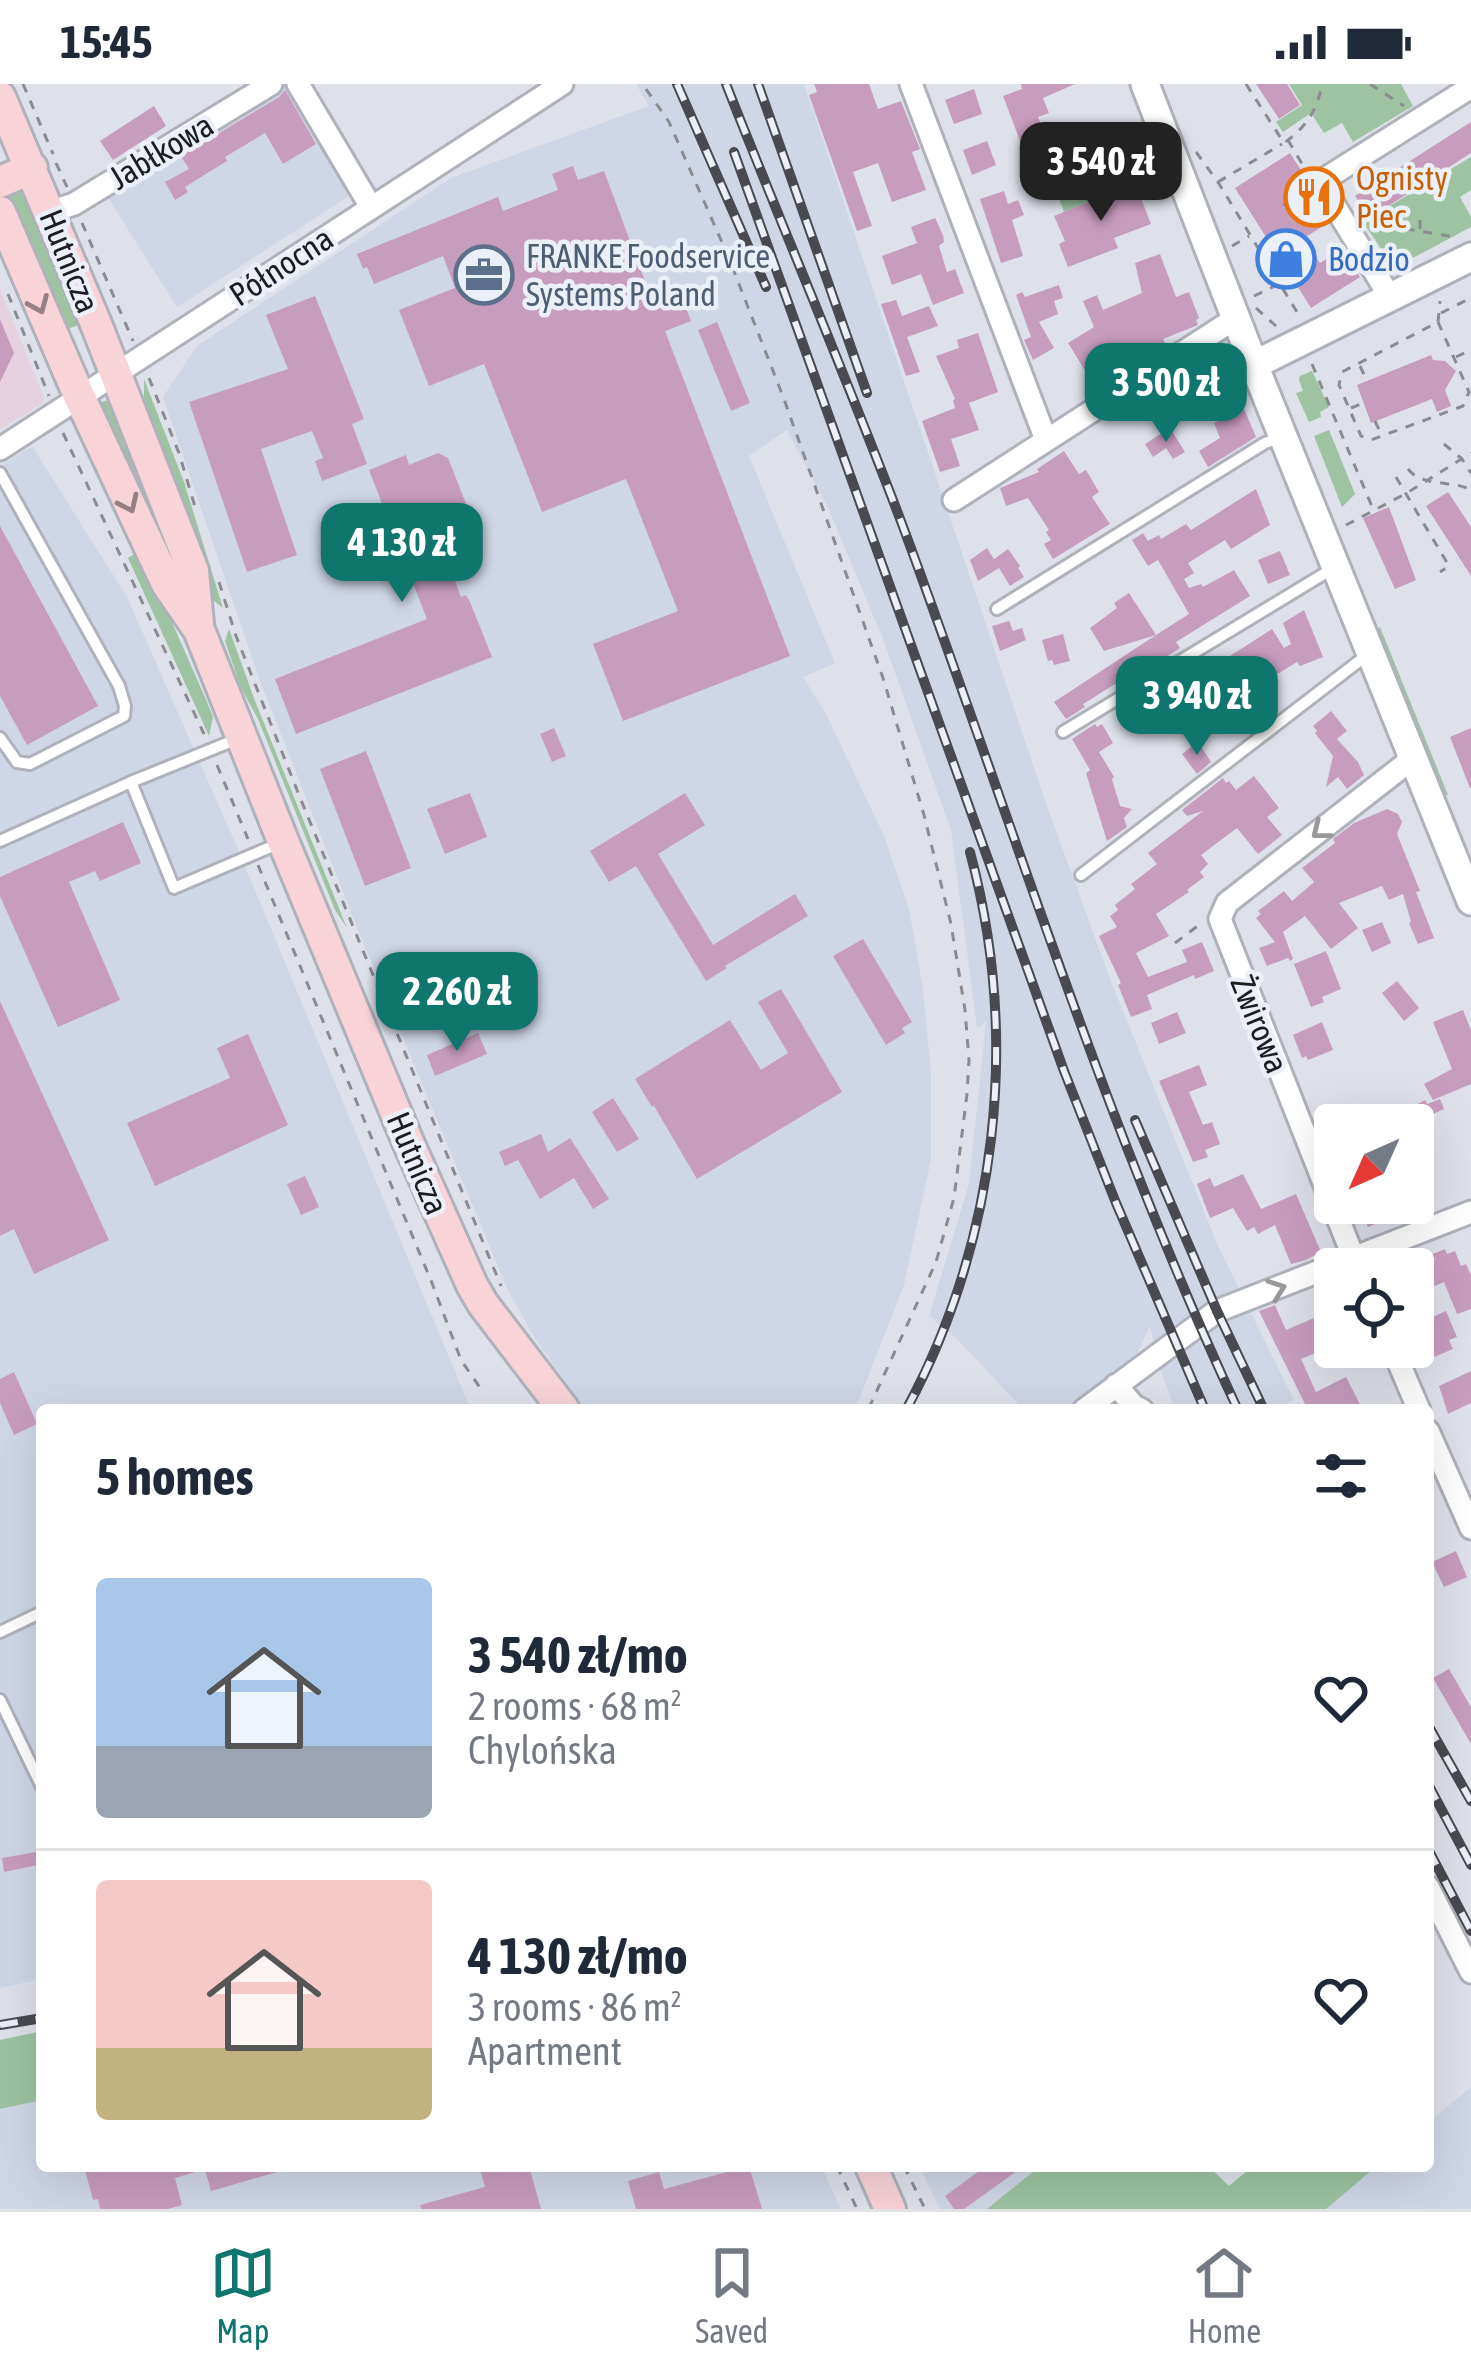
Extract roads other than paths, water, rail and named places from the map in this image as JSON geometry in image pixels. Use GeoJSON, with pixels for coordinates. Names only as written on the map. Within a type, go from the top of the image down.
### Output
{"type":"FeatureCollection","features":[{"type":"Feature","properties":{"kind":"main road","name":"Hutnicza"},"geometry":{"type":"LineString","coordinates":[[0,97],[50,212],[131,373],[194,571],[199,630]]}},
{"type":"Feature","properties":{"kind":"main road"},"geometry":{"type":"LineString","coordinates":[[0,182],[32,168]]}},
{"type":"Feature","properties":{"kind":"main road","name":"Hutnicza"},"geometry":{"type":"LineString","coordinates":[[0,212],[65,399],[167,584],[199,630],[408,1142],[472,1285],[559,1404]]}},
{"type":"Feature","properties":{"kind":"main road"},"geometry":{"type":"LineString","coordinates":[[874,2172],[890,2209]]}},
{"type":"Feature","properties":{"kind":"street","name":"Jabłkowa"},"geometry":{"type":"LineString","coordinates":[[50,212],[74,204],[271,84]]}},
{"type":"Feature","properties":{"kind":"street"},"geometry":{"type":"LineString","coordinates":[[298,84],[370,207]]}},
{"type":"Feature","properties":{"kind":"street","name":"Północna"},"geometry":{"type":"LineString","coordinates":[[0,449],[65,399],[131,373],[370,207],[562,84]]}},
{"type":"Feature","properties":{"kind":"street"},"geometry":{"type":"LineString","coordinates":[[911,84],[1046,440]]}},
{"type":"Feature","properties":{"kind":"street"},"geometry":{"type":"LineString","coordinates":[[1144,84],[1243,308],[1254,365],[1471,902]]}},
{"type":"Feature","properties":{"kind":"street"},"geometry":{"type":"LineString","coordinates":[[1390,297],[1320,182],[1471,87]]}},
{"type":"Feature","properties":{"kind":"street"},"geometry":{"type":"LineString","coordinates":[[1254,365],[1390,297],[1467,248]]}},
{"type":"Feature","properties":{"kind":"street"},"geometry":{"type":"LineString","coordinates":[[954,500],[1243,308]]}},
{"type":"Feature","properties":{"kind":"street","name":"Żwirowa"},"geometry":{"type":"LineString","coordinates":[[1350,1248],[1221,925],[1223,909],[1412,759]]}},
{"type":"Feature","properties":{"kind":"street"},"geometry":{"type":"LineString","coordinates":[[1391,1248],[1471,1212]]}},
{"type":"Feature","properties":{"kind":"street"},"geometry":{"type":"LineString","coordinates":[[1092,1404],[1217,1311],[1314,1278]]}},
{"type":"Feature","properties":{"kind":"street"},"geometry":{"type":"LineString","coordinates":[[1401,1368],[1416,1404]]}},
{"type":"Feature","properties":{"kind":"street"},"geometry":{"type":"LineString","coordinates":[[1116,1385],[1132,1404]]}},
{"type":"Feature","properties":{"kind":"street"},"geometry":{"type":"LineString","coordinates":[[1434,1445],[1471,1528]]}},
{"type":"Feature","properties":{"kind":"street"},"geometry":{"type":"LineString","coordinates":[[1434,1899],[1471,1972]]}},
{"type":"Feature","properties":{"kind":"lane"},"geometry":{"type":"LineString","coordinates":[[997,609],[1264,443],[1283,437]]}},
{"type":"Feature","properties":{"kind":"lane"},"geometry":{"type":"LineString","coordinates":[[0,473],[119,686],[125,706],[124,716],[30,764],[17,762],[0,738]]}},
{"type":"Feature","properties":{"kind":"lane"},"geometry":{"type":"LineString","coordinates":[[1063,732],[1336,567]]}},
{"type":"Feature","properties":{"kind":"lane"},"geometry":{"type":"LineString","coordinates":[[1081,875],[1370,653]]}},
{"type":"Feature","properties":{"kind":"lane"},"geometry":{"type":"LineString","coordinates":[[0,841],[241,737]]}},
{"type":"Feature","properties":{"kind":"lane"},"geometry":{"type":"LineString","coordinates":[[131,782],[174,888],[283,841]]}},
{"type":"Feature","properties":{"kind":"lane"},"geometry":{"type":"LineString","coordinates":[[0,1632],[36,1615]]}},
{"type":"Feature","properties":{"kind":"lane"},"geometry":{"type":"LineString","coordinates":[[0,1700],[36,1775]]}},
{"type":"Feature","properties":{"kind":"railway"},"geometry":{"type":"LineString","coordinates":[[677,84],[766,287]]}},
{"type":"Feature","properties":{"kind":"railway"},"geometry":{"type":"LineString","coordinates":[[726,84],[902,524],[1144,1192],[1235,1404]]}},
{"type":"Feature","properties":{"kind":"railway"},"geometry":{"type":"LineString","coordinates":[[758,84],[867,393]]}},
{"type":"Feature","properties":{"kind":"railway"},"geometry":{"type":"LineString","coordinates":[[734,152],[1064,1071],[1202,1404]]}},
{"type":"Feature","properties":{"kind":"railway"},"geometry":{"type":"LineString","coordinates":[[909,1404],[962,1277],[980,1208],[991,1137],[994,994],[970,852]]}},
{"type":"Feature","properties":{"kind":"railway"},"geometry":{"type":"LineString","coordinates":[[1135,1120],[1261,1404]]}},
{"type":"Feature","properties":{"kind":"railway"},"geometry":{"type":"LineString","coordinates":[[1434,1736],[1471,1801]]}},
{"type":"Feature","properties":{"kind":"railway"},"geometry":{"type":"LineString","coordinates":[[1434,1795],[1471,1865]]}},
{"type":"Feature","properties":{"kind":"railway"},"geometry":{"type":"LineString","coordinates":[[1434,1860],[1471,1931]]}},
{"type":"Feature","properties":{"kind":"railway"},"geometry":{"type":"LineString","coordinates":[[0,2025],[36,2019]]}},
{"type":"Feature","properties":{"kind":"place","name":"Ognisty Piec"},"geometry":{"type":"Point","coordinates":[1314,197]}},
{"type":"Feature","properties":{"kind":"place","name":"Bodzio"},"geometry":{"type":"Point","coordinates":[1286,259]}},
{"type":"Feature","properties":{"kind":"place","name":"FRANKE Foodservice Systems Poland"},"geometry":{"type":"Point","coordinates":[484,275]}}]}
